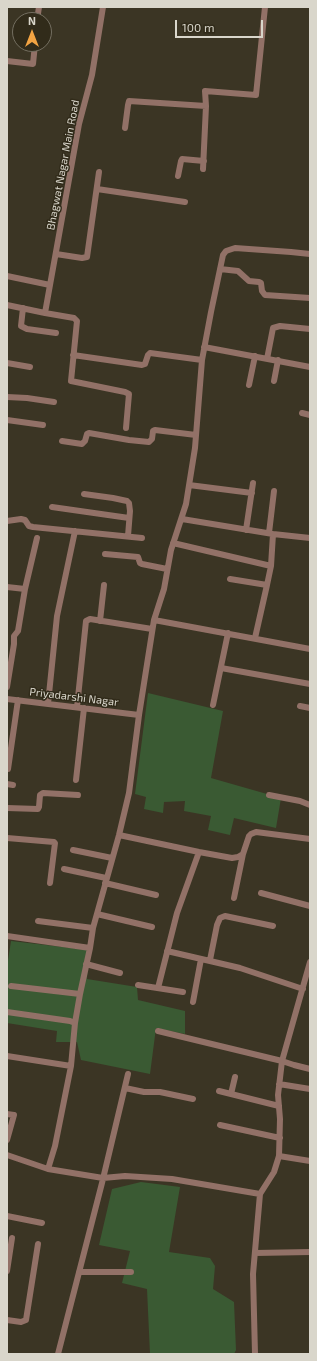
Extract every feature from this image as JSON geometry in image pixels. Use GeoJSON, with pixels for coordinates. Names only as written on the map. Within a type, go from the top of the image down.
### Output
{"type":"FeatureCollection","features":[{"type":"Feature","properties":{"kind":"street","name":"Bhagwat Nagar Main Road"},"geometry":{"type":"LineString","coordinates":[[45,312],[79,124],[92,75],[103,7]]}},
{"type":"Feature","properties":{"kind":"street"},"geometry":{"type":"LineString","coordinates":[[204,169],[205,91],[256,95],[265,7]]}},
{"type":"Feature","properties":{"kind":"street"},"geometry":{"type":"LineString","coordinates":[[7,61],[33,64],[34,52]]}},
{"type":"Feature","properties":{"kind":"street"},"geometry":{"type":"LineString","coordinates":[[125,128],[129,101],[206,106]]}},
{"type":"Feature","properties":{"kind":"street"},"geometry":{"type":"LineString","coordinates":[[178,176],[182,159],[204,161]]}},
{"type":"Feature","properties":{"kind":"street"},"geometry":{"type":"LineString","coordinates":[[56,254],[82,258],[87,257],[99,172]]}},
{"type":"Feature","properties":{"kind":"street"},"geometry":{"type":"LineString","coordinates":[[97,188],[185,202]]}},
{"type":"Feature","properties":{"kind":"street"},"geometry":{"type":"LineString","coordinates":[[48,1169],[55,1146],[71,1066],[75,1023],[93,928],[130,793],[139,715],[152,629],[164,589],[173,543],[182,519],[190,485],[202,360],[223,255],[230,249],[251,249],[310,254]]}},
{"type":"Feature","properties":{"kind":"street"},"geometry":{"type":"LineString","coordinates":[[220,269],[238,272],[248,281],[261,283],[262,291],[265,295],[310,298]]}},
{"type":"Feature","properties":{"kind":"street"},"geometry":{"type":"LineString","coordinates":[[7,276],[50,285]]}},
{"type":"Feature","properties":{"kind":"street"},"geometry":{"type":"LineString","coordinates":[[7,305],[76,319],[77,323],[71,379],[73,383],[129,394],[126,428]]}},
{"type":"Feature","properties":{"kind":"street"},"geometry":{"type":"LineString","coordinates":[[23,308],[21,326],[27,329],[56,334]]}},
{"type":"Feature","properties":{"kind":"street"},"geometry":{"type":"LineString","coordinates":[[267,359],[273,328],[280,326],[310,329]]}},
{"type":"Feature","properties":{"kind":"street"},"geometry":{"type":"LineString","coordinates":[[204,347],[310,367]]}},
{"type":"Feature","properties":{"kind":"street"},"geometry":{"type":"LineString","coordinates":[[73,355],[142,365],[145,364],[150,353],[202,360]]}},
{"type":"Feature","properties":{"kind":"street"},"geometry":{"type":"LineString","coordinates":[[249,385],[255,356]]}},
{"type":"Feature","properties":{"kind":"street"},"geometry":{"type":"LineString","coordinates":[[274,381],[278,360]]}},
{"type":"Feature","properties":{"kind":"street"},"geometry":{"type":"LineString","coordinates":[[7,363],[30,367]]}},
{"type":"Feature","properties":{"kind":"street"},"geometry":{"type":"LineString","coordinates":[[7,397],[54,402]]}},
{"type":"Feature","properties":{"kind":"street"},"geometry":{"type":"LineString","coordinates":[[302,413],[310,415]]}},
{"type":"Feature","properties":{"kind":"street"},"geometry":{"type":"LineString","coordinates":[[7,420],[43,425]]}},
{"type":"Feature","properties":{"kind":"street"},"geometry":{"type":"LineString","coordinates":[[62,441],[84,443],[87,434],[89,433],[149,442],[152,440],[153,431],[155,430],[196,435]]}},
{"type":"Feature","properties":{"kind":"street"},"geometry":{"type":"LineString","coordinates":[[246,530],[253,483]]}},
{"type":"Feature","properties":{"kind":"street"},"geometry":{"type":"LineString","coordinates":[[190,485],[252,493]]}},
{"type":"Feature","properties":{"kind":"street"},"geometry":{"type":"LineString","coordinates":[[255,638],[271,566],[271,534],[274,491]]}},
{"type":"Feature","properties":{"kind":"street"},"geometry":{"type":"LineString","coordinates":[[84,494],[127,501],[130,505],[128,536]]}},
{"type":"Feature","properties":{"kind":"street"},"geometry":{"type":"LineString","coordinates":[[52,507],[129,518]]}},
{"type":"Feature","properties":{"kind":"street"},"geometry":{"type":"LineString","coordinates":[[182,519],[271,534],[310,538]]}},
{"type":"Feature","properties":{"kind":"street"},"geometry":{"type":"LineString","coordinates":[[7,520],[25,520],[30,526],[33,527],[142,538]]}},
{"type":"Feature","properties":{"kind":"street"},"geometry":{"type":"LineString","coordinates":[[48,704],[57,616],[75,531]]}},
{"type":"Feature","properties":{"kind":"street"},"geometry":{"type":"LineString","coordinates":[[7,688],[14,636],[18,631],[25,589],[37,538]]}},
{"type":"Feature","properties":{"kind":"street"},"geometry":{"type":"LineString","coordinates":[[173,543],[271,566]]}},
{"type":"Feature","properties":{"kind":"street"},"geometry":{"type":"LineString","coordinates":[[105,554],[138,557],[140,563],[142,564],[167,569]]}},
{"type":"Feature","properties":{"kind":"street"},"geometry":{"type":"LineString","coordinates":[[230,579],[267,585]]}},
{"type":"Feature","properties":{"kind":"street"},"geometry":{"type":"LineString","coordinates":[[100,621],[104,585]]}},
{"type":"Feature","properties":{"kind":"street"},"geometry":{"type":"LineString","coordinates":[[7,587],[25,589]]}},
{"type":"Feature","properties":{"kind":"street"},"geometry":{"type":"LineString","coordinates":[[77,707],[86,622],[90,619],[152,629]]}},
{"type":"Feature","properties":{"kind":"street"},"geometry":{"type":"LineString","coordinates":[[154,620],[310,648]]}},
{"type":"Feature","properties":{"kind":"street"},"geometry":{"type":"LineString","coordinates":[[213,705],[228,633]]}},
{"type":"Feature","properties":{"kind":"street"},"geometry":{"type":"LineString","coordinates":[[221,668],[310,684]]}},
{"type":"Feature","properties":{"kind":"street","name":"Priyadarshi Nagar"},"geometry":{"type":"LineString","coordinates":[[7,699],[139,715]]}},
{"type":"Feature","properties":{"kind":"street"},"geometry":{"type":"LineString","coordinates":[[8,769],[18,700]]}},
{"type":"Feature","properties":{"kind":"street"},"geometry":{"type":"LineString","coordinates":[[300,706],[310,708]]}},
{"type":"Feature","properties":{"kind":"street"},"geometry":{"type":"LineString","coordinates":[[76,780],[84,708]]}},
{"type":"Feature","properties":{"kind":"street"},"geometry":{"type":"LineString","coordinates":[[7,808],[38,809],[40,795],[43,793],[78,795]]}},
{"type":"Feature","properties":{"kind":"street"},"geometry":{"type":"LineString","coordinates":[[269,795],[310,805]]}},
{"type":"Feature","properties":{"kind":"street"},"geometry":{"type":"LineString","coordinates":[[234,898],[243,854],[251,834],[256,832],[310,839]]}},
{"type":"Feature","properties":{"kind":"street"},"geometry":{"type":"LineString","coordinates":[[119,835],[232,858],[243,854]]}},
{"type":"Feature","properties":{"kind":"street"},"geometry":{"type":"LineString","coordinates":[[7,838],[55,843],[50,883]]}},
{"type":"Feature","properties":{"kind":"street"},"geometry":{"type":"LineString","coordinates":[[73,850],[112,858]]}},
{"type":"Feature","properties":{"kind":"street"},"geometry":{"type":"LineString","coordinates":[[158,988],[177,914],[199,852]]}},
{"type":"Feature","properties":{"kind":"street"},"geometry":{"type":"LineString","coordinates":[[64,869],[156,895]]}},
{"type":"Feature","properties":{"kind":"street"},"geometry":{"type":"LineString","coordinates":[[261,893],[310,906]]}},
{"type":"Feature","properties":{"kind":"street"},"geometry":{"type":"LineString","coordinates":[[97,914],[152,927]]}},
{"type":"Feature","properties":{"kind":"street"},"geometry":{"type":"LineString","coordinates":[[210,960],[217,925],[220,918],[225,916],[273,926]]}},
{"type":"Feature","properties":{"kind":"street"},"geometry":{"type":"LineString","coordinates":[[38,921],[93,928]]}},
{"type":"Feature","properties":{"kind":"street"},"geometry":{"type":"LineString","coordinates":[[7,936],[90,948]]}},
{"type":"Feature","properties":{"kind":"street"},"geometry":{"type":"LineString","coordinates":[[168,951],[240,968],[303,989]]}},
{"type":"Feature","properties":{"kind":"street"},"geometry":{"type":"LineString","coordinates":[[193,1002],[201,958]]}},
{"type":"Feature","properties":{"kind":"street"},"geometry":{"type":"LineString","coordinates":[[256,1354],[253,1284],[260,1194],[274,1172],[279,1156],[279,1084],[282,1061],[310,962]]}},
{"type":"Feature","properties":{"kind":"street"},"geometry":{"type":"LineString","coordinates":[[86,964],[120,973]]}},
{"type":"Feature","properties":{"kind":"street"},"geometry":{"type":"LineString","coordinates":[[138,985],[183,992]]}},
{"type":"Feature","properties":{"kind":"street"},"geometry":{"type":"LineString","coordinates":[[11,986],[80,994]]}},
{"type":"Feature","properties":{"kind":"street"},"geometry":{"type":"LineString","coordinates":[[7,1012],[75,1023]]}},
{"type":"Feature","properties":{"kind":"street"},"geometry":{"type":"LineString","coordinates":[[158,1031],[310,1069]]}},
{"type":"Feature","properties":{"kind":"street"},"geometry":{"type":"LineString","coordinates":[[7,1056],[71,1066]]}},
{"type":"Feature","properties":{"kind":"street"},"geometry":{"type":"LineString","coordinates":[[58,1354],[128,1074]]}},
{"type":"Feature","properties":{"kind":"street"},"geometry":{"type":"LineString","coordinates":[[231,1094],[235,1076]]}},
{"type":"Feature","properties":{"kind":"street"},"geometry":{"type":"LineString","coordinates":[[279,1084],[310,1089]]}},
{"type":"Feature","properties":{"kind":"street"},"geometry":{"type":"LineString","coordinates":[[125,1088],[144,1092],[160,1092],[193,1099]]}},
{"type":"Feature","properties":{"kind":"street"},"geometry":{"type":"LineString","coordinates":[[219,1091],[279,1106]]}},
{"type":"Feature","properties":{"kind":"street"},"geometry":{"type":"LineString","coordinates":[[7,1114],[14,1115],[7,1140]]}},
{"type":"Feature","properties":{"kind":"street"},"geometry":{"type":"LineString","coordinates":[[220,1125],[280,1138]]}},
{"type":"Feature","properties":{"kind":"street"},"geometry":{"type":"LineString","coordinates":[[7,1155],[48,1169],[103,1178],[125,1176],[172,1179],[260,1194]]}},
{"type":"Feature","properties":{"kind":"street"},"geometry":{"type":"LineString","coordinates":[[279,1156],[310,1161]]}},
{"type":"Feature","properties":{"kind":"street"},"geometry":{"type":"LineString","coordinates":[[7,1216],[42,1223]]}},
{"type":"Feature","properties":{"kind":"street"},"geometry":{"type":"LineString","coordinates":[[7,1271],[12,1238]]}},
{"type":"Feature","properties":{"kind":"street"},"geometry":{"type":"LineString","coordinates":[[7,1320],[21,1322],[26,1320],[38,1244]]}},
{"type":"Feature","properties":{"kind":"street"},"geometry":{"type":"LineString","coordinates":[[255,1253],[310,1252]]}},
{"type":"Feature","properties":{"kind":"street"},"geometry":{"type":"LineString","coordinates":[[79,1272],[131,1272]]}},
{"type":"Feature","properties":{"kind":"green space"},"geometry":{"type":"Polygon","coordinates":[[[148,693],[223,711],[211,778],[281,798],[276,828],[234,818],[230,835],[208,830],[211,816],[184,811],[185,801],[164,802],[163,813],[144,809],[146,797],[135,794],[148,693]]]}},
{"type":"Feature","properties":{"kind":"green space"},"geometry":{"type":"Polygon","coordinates":[[[11,941],[89,950],[87,979],[137,987],[138,1000],[185,1011],[185,1034],[156,1028],[150,1074],[81,1060],[77,1042],[56,1042],[57,1031],[7,1023],[7,967],[11,941]]]}},
{"type":"Feature","properties":{"kind":"green space"},"geometry":{"type":"Polygon","coordinates":[[[141,1182],[180,1187],[169,1252],[210,1258],[215,1266],[213,1289],[234,1302],[236,1350],[234,1354],[150,1354],[147,1289],[122,1283],[130,1251],[99,1245],[112,1189],[141,1182]]]}}]}
